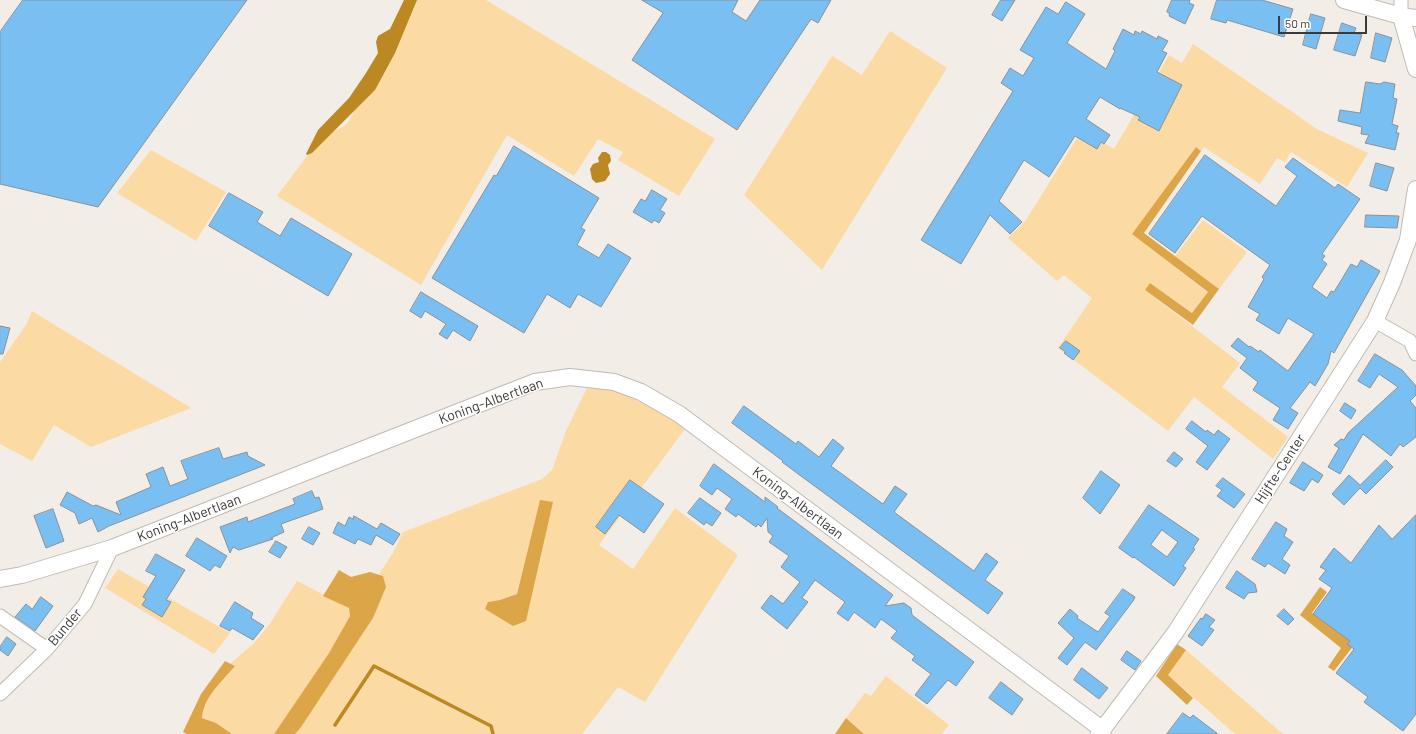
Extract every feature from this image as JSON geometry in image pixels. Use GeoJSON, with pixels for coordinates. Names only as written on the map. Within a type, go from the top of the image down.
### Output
{"type":"FeatureCollection","features":[{"type":"Feature","properties":{"kind":"street"},"geometry":{"type":"LineString","coordinates":[[1344,0],[1409,17]]}},
{"type":"Feature","properties":{"kind":"street"},"geometry":{"type":"LineString","coordinates":[[1401,0],[1409,17],[1416,69]]}},
{"type":"Feature","properties":{"kind":"street","name":"Hijfte-Center"},"geometry":{"type":"LineString","coordinates":[[1101,732],[1175,633],[1375,320],[1392,284],[1408,240],[1416,189]]}},
{"type":"Feature","properties":{"kind":"street"},"geometry":{"type":"LineString","coordinates":[[1375,320],[1410,341],[1416,354]]}},
{"type":"Feature","properties":{"kind":"street","name":"Koning-Albertlaan"},"geometry":{"type":"LineString","coordinates":[[0,579],[22,575],[112,548],[535,382],[570,376],[614,382],[641,392],[679,414],[1073,708],[1101,732]]}},
{"type":"Feature","properties":{"kind":"street","name":"Bunder"},"geometry":{"type":"LineString","coordinates":[[0,694],[47,649],[85,604],[112,548]]}},
{"type":"Feature","properties":{"kind":"street"},"geometry":{"type":"LineString","coordinates":[[0,616],[47,649]]}},
{"type":"Feature","properties":{"kind":"shaded area"},"geometry":{"type":"Polygon","coordinates":[[[404,0],[417,0],[395,53],[375,90],[312,153],[307,155],[306,154],[318,130],[349,98],[366,73],[378,53],[376,42],[378,36],[390,29],[404,0]]]}},
{"type":"Feature","properties":{"kind":"shaded area"},"geometry":{"type":"Polygon","coordinates":[[[415,0],[486,0],[715,139],[679,196],[618,160],[623,152],[598,139],[574,176],[507,135],[421,285],[277,196],[319,140],[347,124],[415,0]]]}},
{"type":"Feature","properties":{"kind":"shaded area"},"geometry":{"type":"Polygon","coordinates":[[[890,31],[947,68],[822,270],[744,195],[832,56],[862,75],[890,31]]]}},
{"type":"Feature","properties":{"kind":"shaded area"},"geometry":{"type":"Polygon","coordinates":[[[1193,44],[1317,129],[1368,153],[1347,187],[1291,152],[1285,162],[1277,158],[1260,184],[1204,147],[1201,151],[1196,147],[1133,234],[1208,293],[1193,313],[1150,283],[1145,290],[1240,363],[1222,387],[1288,437],[1273,459],[1194,397],[1168,431],[1058,348],[1092,298],[1064,275],[1057,281],[1008,238],[1026,220],[1082,130],[1114,149],[1169,55],[1182,63],[1193,44]]]}},
{"type":"Feature","properties":{"kind":"shaded area"},"geometry":{"type":"Polygon","coordinates":[[[1196,147],[1201,151],[1144,233],[1219,289],[1193,325],[1145,290],[1150,283],[1192,313],[1208,292],[1132,234],[1196,147]]]}},
{"type":"Feature","properties":{"kind":"shaded area"},"geometry":{"type":"Polygon","coordinates":[[[151,150],[226,192],[196,241],[117,193],[151,150]]]}},
{"type":"Feature","properties":{"kind":"shaded area"},"geometry":{"type":"Polygon","coordinates":[[[602,152],[606,152],[610,155],[611,161],[608,165],[610,174],[605,181],[596,183],[592,179],[590,169],[593,164],[599,162],[598,158],[602,152]]]}},
{"type":"Feature","properties":{"kind":"shaded area"},"geometry":{"type":"Polygon","coordinates":[[[1203,220],[1247,252],[1219,289],[1175,256],[1203,220]]]}},
{"type":"Feature","properties":{"kind":"shaded area"},"geometry":{"type":"Polygon","coordinates":[[[32,311],[191,408],[91,447],[54,425],[32,461],[0,444],[0,362],[26,325],[32,311]]]}},
{"type":"Feature","properties":{"kind":"shaded area"},"geometry":{"type":"Polygon","coordinates":[[[588,386],[618,391],[664,414],[685,429],[599,545],[633,569],[675,508],[738,555],[645,702],[618,687],[582,734],[295,734],[373,618],[383,576],[379,574],[393,553],[403,532],[542,479],[552,470],[566,431],[588,386]],[[540,500],[517,594],[500,600],[488,602],[513,626],[540,500]]]}},
{"type":"Feature","properties":{"kind":"shaded area"},"geometry":{"type":"Polygon","coordinates":[[[540,500],[553,502],[526,621],[513,626],[485,609],[488,602],[500,600],[517,594],[540,500]]]}},
{"type":"Feature","properties":{"kind":"shaded area"},"geometry":{"type":"Polygon","coordinates":[[[118,569],[230,633],[214,654],[105,588],[118,569]]]}},
{"type":"Feature","properties":{"kind":"shaded area"},"geometry":{"type":"Polygon","coordinates":[[[339,570],[351,577],[370,572],[383,576],[386,587],[373,618],[301,727],[295,734],[274,734],[329,653],[350,616],[349,608],[323,596],[339,570]]]}},
{"type":"Feature","properties":{"kind":"shaded area"},"geometry":{"type":"Polygon","coordinates":[[[297,581],[349,608],[350,616],[329,653],[274,734],[232,734],[216,723],[202,718],[203,710],[210,696],[235,667],[230,664],[254,643],[269,625],[297,581]]]}},
{"type":"Feature","properties":{"kind":"shaded area"},"geometry":{"type":"Polygon","coordinates":[[[1320,587],[1327,592],[1312,613],[1355,644],[1334,671],[1328,667],[1341,648],[1300,615],[1320,587]]]}},
{"type":"Feature","properties":{"kind":"shaded area"},"geometry":{"type":"Polygon","coordinates":[[[1177,644],[1186,650],[1168,675],[1193,698],[1187,705],[1156,676],[1177,644]]]}},
{"type":"Feature","properties":{"kind":"shaded area"},"geometry":{"type":"Polygon","coordinates":[[[1186,650],[1283,734],[1235,734],[1168,675],[1186,650]]]}},
{"type":"Feature","properties":{"kind":"shaded area"},"geometry":{"type":"Polygon","coordinates":[[[225,661],[235,666],[210,696],[203,710],[202,718],[216,723],[232,734],[187,734],[183,732],[201,694],[225,661]]]}},
{"type":"Feature","properties":{"kind":"shaded area"},"geometry":{"type":"Polygon","coordinates":[[[886,676],[949,725],[942,733],[943,734],[864,734],[846,718],[865,693],[871,696],[886,676]]]}},
{"type":"Feature","properties":{"kind":"shaded area"},"geometry":{"type":"Polygon","coordinates":[[[846,718],[864,734],[835,734],[846,718]]]}},
{"type":"Feature","properties":{"kind":"building"},"geometry":{"type":"Polygon","coordinates":[[[23,0],[247,0],[98,207],[0,184],[0,32],[23,0]]]}},
{"type":"Feature","properties":{"kind":"building"},"geometry":{"type":"Polygon","coordinates":[[[642,0],[738,0],[732,12],[746,21],[760,0],[831,0],[818,23],[811,19],[737,130],[632,60],[663,13],[642,0]]]}},
{"type":"Feature","properties":{"kind":"building"},"geometry":{"type":"Polygon","coordinates":[[[1001,0],[1015,0],[1002,21],[992,15],[1001,0]]]}},
{"type":"Feature","properties":{"kind":"building"},"geometry":{"type":"Polygon","coordinates":[[[1172,0],[1190,0],[1189,3],[1194,5],[1185,24],[1169,16],[1170,14],[1167,12],[1172,0]]]}},
{"type":"Feature","properties":{"kind":"building"},"geometry":{"type":"Polygon","coordinates":[[[1217,0],[1262,0],[1293,9],[1284,37],[1227,20],[1226,23],[1211,19],[1217,0]]]}},
{"type":"Feature","properties":{"kind":"building"},"geometry":{"type":"Polygon","coordinates":[[[1066,2],[1085,14],[1067,43],[1106,69],[1115,51],[1113,49],[1123,29],[1134,35],[1135,31],[1141,34],[1142,31],[1157,39],[1158,36],[1168,41],[1162,51],[1167,53],[1157,72],[1182,85],[1159,131],[1138,120],[1140,117],[1120,109],[1100,97],[1086,119],[1110,135],[1104,144],[1101,142],[1097,149],[1075,136],[1049,177],[1024,160],[999,201],[1022,222],[1010,234],[990,215],[961,264],[921,240],[1013,91],[1001,83],[1010,68],[1023,76],[1034,58],[1020,50],[1046,7],[1058,14],[1066,2]]]}},
{"type":"Feature","properties":{"kind":"building"},"geometry":{"type":"Polygon","coordinates":[[[1311,14],[1325,18],[1316,49],[1303,45],[1311,14]]]}},
{"type":"Feature","properties":{"kind":"building"},"geometry":{"type":"Polygon","coordinates":[[[1342,23],[1356,28],[1354,33],[1362,35],[1355,56],[1334,50],[1342,23]]]}},
{"type":"Feature","properties":{"kind":"building"},"geometry":{"type":"Polygon","coordinates":[[[1376,33],[1392,38],[1385,62],[1371,58],[1376,33]]]}},
{"type":"Feature","properties":{"kind":"building"},"geometry":{"type":"Polygon","coordinates":[[[1366,82],[1380,84],[1384,82],[1395,84],[1393,98],[1397,99],[1392,124],[1398,126],[1396,133],[1399,133],[1395,150],[1365,143],[1369,135],[1361,134],[1362,127],[1338,121],[1340,110],[1360,113],[1366,82]]]}},
{"type":"Feature","properties":{"kind":"building"},"geometry":{"type":"Polygon","coordinates":[[[514,146],[599,198],[581,228],[585,230],[577,245],[599,258],[608,244],[631,258],[601,307],[578,294],[570,308],[547,294],[524,333],[432,278],[494,175],[496,176],[514,146]]]}},
{"type":"Feature","properties":{"kind":"building"},"geometry":{"type":"Polygon","coordinates":[[[1205,155],[1276,206],[1297,176],[1285,167],[1293,158],[1335,188],[1338,184],[1360,199],[1322,254],[1325,256],[1322,260],[1327,264],[1312,287],[1327,298],[1331,291],[1334,292],[1351,264],[1357,267],[1361,260],[1380,271],[1334,353],[1331,351],[1328,364],[1315,386],[1310,382],[1290,408],[1298,413],[1288,429],[1273,420],[1280,408],[1253,390],[1258,382],[1240,368],[1247,358],[1231,346],[1238,338],[1249,347],[1250,346],[1259,352],[1260,350],[1288,371],[1314,334],[1288,318],[1279,334],[1256,320],[1260,314],[1248,307],[1264,279],[1262,277],[1270,265],[1202,216],[1175,253],[1149,234],[1205,155]]]}},
{"type":"Feature","properties":{"kind":"building"},"geometry":{"type":"Polygon","coordinates":[[[1376,163],[1394,168],[1387,191],[1370,186],[1376,163]]]}},
{"type":"Feature","properties":{"kind":"building"},"geometry":{"type":"Polygon","coordinates":[[[652,190],[667,199],[660,210],[665,213],[659,223],[654,220],[652,223],[633,212],[641,199],[645,201],[652,190]]]}},
{"type":"Feature","properties":{"kind":"building"},"geometry":{"type":"Polygon","coordinates":[[[229,193],[263,212],[257,222],[280,236],[291,218],[352,254],[328,296],[209,226],[229,193]]]}},
{"type":"Feature","properties":{"kind":"building"},"geometry":{"type":"Polygon","coordinates":[[[1366,215],[1399,216],[1397,228],[1365,227],[1366,215]]]}},
{"type":"Feature","properties":{"kind":"building"},"geometry":{"type":"Polygon","coordinates":[[[421,292],[478,326],[470,341],[453,330],[447,339],[439,334],[446,324],[425,311],[421,318],[410,311],[421,292]]]}},
{"type":"Feature","properties":{"kind":"building"},"geometry":{"type":"Polygon","coordinates":[[[0,326],[10,328],[3,354],[0,354],[0,326]]]}},
{"type":"Feature","properties":{"kind":"building"},"geometry":{"type":"Polygon","coordinates":[[[1066,341],[1080,351],[1073,360],[1060,348],[1066,341]]]}},
{"type":"Feature","properties":{"kind":"building"},"geometry":{"type":"Polygon","coordinates":[[[1375,354],[1402,370],[1416,386],[1416,395],[1410,401],[1416,408],[1416,437],[1403,447],[1400,444],[1391,456],[1363,434],[1340,474],[1328,467],[1339,448],[1334,445],[1341,439],[1344,440],[1348,433],[1398,387],[1379,374],[1370,388],[1358,381],[1375,354]]]}},
{"type":"Feature","properties":{"kind":"building"},"geometry":{"type":"Polygon","coordinates":[[[1345,403],[1356,410],[1351,419],[1340,411],[1345,403]]]}},
{"type":"Feature","properties":{"kind":"building"},"geometry":{"type":"Polygon","coordinates":[[[744,406],[796,444],[798,441],[819,457],[833,439],[844,448],[831,466],[883,504],[895,486],[907,494],[894,512],[974,571],[986,553],[998,562],[985,580],[1003,593],[988,614],[782,462],[783,461],[732,423],[744,406]]]}},
{"type":"Feature","properties":{"kind":"building"},"geometry":{"type":"Polygon","coordinates":[[[1192,421],[1206,432],[1207,430],[1214,435],[1218,430],[1230,439],[1207,470],[1196,462],[1208,446],[1186,429],[1192,421]]]}},
{"type":"Feature","properties":{"kind":"building"},"geometry":{"type":"Polygon","coordinates":[[[219,448],[223,459],[247,452],[248,456],[265,465],[109,526],[98,532],[92,518],[79,524],[75,513],[60,505],[67,492],[93,506],[96,505],[121,515],[116,502],[151,487],[146,474],[163,467],[170,486],[188,479],[181,461],[219,448]]]}},
{"type":"Feature","properties":{"kind":"building"},"geometry":{"type":"Polygon","coordinates":[[[1174,452],[1183,459],[1176,467],[1167,461],[1174,452]]]}},
{"type":"Feature","properties":{"kind":"building"},"geometry":{"type":"Polygon","coordinates":[[[1386,460],[1393,467],[1366,494],[1360,488],[1344,505],[1332,494],[1349,475],[1360,485],[1386,460]]]}},
{"type":"Feature","properties":{"kind":"building"},"geometry":{"type":"Polygon","coordinates":[[[1303,462],[1323,475],[1318,483],[1312,479],[1304,491],[1290,483],[1303,462]]]}},
{"type":"Feature","properties":{"kind":"building"},"geometry":{"type":"Polygon","coordinates":[[[714,464],[765,502],[765,497],[778,507],[777,508],[893,595],[885,606],[904,603],[911,608],[912,615],[974,662],[956,686],[948,680],[927,704],[915,695],[931,674],[912,660],[915,656],[891,638],[897,631],[881,619],[875,628],[854,612],[848,621],[837,613],[845,602],[815,580],[802,598],[808,602],[787,629],[761,608],[771,595],[783,604],[800,582],[781,567],[789,556],[769,542],[773,536],[768,532],[767,518],[761,527],[758,524],[756,527],[738,514],[736,517],[725,509],[732,499],[717,488],[712,495],[700,486],[714,464]]]}},
{"type":"Feature","properties":{"kind":"building"},"geometry":{"type":"Polygon","coordinates":[[[1101,471],[1120,485],[1100,514],[1083,498],[1101,471]]]}},
{"type":"Feature","properties":{"kind":"building"},"geometry":{"type":"Polygon","coordinates":[[[1223,478],[1245,494],[1234,508],[1217,496],[1222,490],[1216,486],[1223,478]]]}},
{"type":"Feature","properties":{"kind":"building"},"geometry":{"type":"Polygon","coordinates":[[[630,480],[664,504],[644,533],[619,515],[605,534],[596,527],[630,480]]]}},
{"type":"Feature","properties":{"kind":"building"},"geometry":{"type":"Polygon","coordinates":[[[312,491],[315,498],[319,497],[323,509],[281,524],[284,532],[271,538],[273,539],[239,550],[233,547],[230,553],[220,527],[247,517],[248,522],[295,504],[293,499],[312,491]]]}},
{"type":"Feature","properties":{"kind":"building"},"geometry":{"type":"Polygon","coordinates":[[[700,498],[721,513],[712,526],[706,522],[704,525],[688,513],[700,498]]]}},
{"type":"Feature","properties":{"kind":"building"},"geometry":{"type":"Polygon","coordinates":[[[1149,505],[1199,539],[1193,548],[1195,549],[1183,566],[1186,568],[1174,586],[1119,548],[1149,505]],[[1162,530],[1151,545],[1167,557],[1178,542],[1162,530]]]}},
{"type":"Feature","properties":{"kind":"building"},"geometry":{"type":"Polygon","coordinates":[[[53,509],[64,541],[46,548],[34,516],[53,509]]]}},
{"type":"Feature","properties":{"kind":"building"},"geometry":{"type":"Polygon","coordinates":[[[1416,515],[1416,714],[1403,731],[1364,702],[1368,697],[1336,673],[1354,649],[1347,644],[1350,641],[1313,614],[1332,588],[1319,579],[1326,570],[1320,567],[1334,548],[1351,563],[1379,525],[1392,539],[1416,515]]]}},
{"type":"Feature","properties":{"kind":"building"},"geometry":{"type":"Polygon","coordinates":[[[354,516],[377,529],[381,523],[400,534],[393,545],[376,535],[371,545],[358,539],[355,544],[333,533],[338,522],[345,526],[349,517],[353,519],[354,516]]]}},
{"type":"Feature","properties":{"kind":"building"},"geometry":{"type":"Polygon","coordinates":[[[1276,522],[1287,529],[1284,536],[1293,542],[1282,559],[1290,565],[1285,574],[1268,563],[1265,567],[1252,559],[1276,522]]]}},
{"type":"Feature","properties":{"kind":"building"},"geometry":{"type":"Polygon","coordinates":[[[309,527],[320,533],[313,545],[302,539],[309,527]]]}},
{"type":"Feature","properties":{"kind":"building"},"geometry":{"type":"Polygon","coordinates":[[[197,538],[227,556],[220,568],[215,565],[210,571],[186,556],[197,538]]]}},
{"type":"Feature","properties":{"kind":"building"},"geometry":{"type":"Polygon","coordinates":[[[276,541],[287,547],[280,558],[269,552],[276,541]]]}},
{"type":"Feature","properties":{"kind":"building"},"geometry":{"type":"Polygon","coordinates":[[[156,554],[185,570],[166,600],[171,602],[162,617],[142,605],[146,599],[143,597],[156,576],[146,571],[156,554]]]}},
{"type":"Feature","properties":{"kind":"building"},"geometry":{"type":"Polygon","coordinates":[[[1237,571],[1255,584],[1257,592],[1248,593],[1244,599],[1226,588],[1237,571]]]}},
{"type":"Feature","properties":{"kind":"building"},"geometry":{"type":"Polygon","coordinates":[[[1123,589],[1135,597],[1096,650],[1085,642],[1067,665],[1058,658],[1074,638],[1058,623],[1070,609],[1078,616],[1077,618],[1098,632],[1110,616],[1105,613],[1123,589]]]}},
{"type":"Feature","properties":{"kind":"building"},"geometry":{"type":"Polygon","coordinates":[[[41,597],[53,606],[35,631],[15,617],[26,604],[32,609],[41,597]]]}},
{"type":"Feature","properties":{"kind":"building"},"geometry":{"type":"Polygon","coordinates":[[[235,602],[253,613],[251,618],[264,626],[253,640],[232,628],[230,631],[220,626],[235,602]]]}},
{"type":"Feature","properties":{"kind":"building"},"geometry":{"type":"Polygon","coordinates":[[[1284,609],[1294,619],[1288,625],[1277,616],[1284,609]]]}},
{"type":"Feature","properties":{"kind":"building"},"geometry":{"type":"Polygon","coordinates":[[[1206,614],[1215,620],[1209,627],[1214,630],[1202,646],[1188,636],[1201,618],[1202,619],[1206,614]]]}},
{"type":"Feature","properties":{"kind":"building"},"geometry":{"type":"Polygon","coordinates":[[[7,637],[16,644],[8,656],[0,650],[0,647],[7,637]]]}},
{"type":"Feature","properties":{"kind":"building"},"geometry":{"type":"Polygon","coordinates":[[[1127,651],[1141,661],[1135,670],[1121,660],[1127,651]]]}},
{"type":"Feature","properties":{"kind":"building"},"geometry":{"type":"Polygon","coordinates":[[[1082,668],[1108,688],[1099,699],[1074,680],[1082,668]]]}},
{"type":"Feature","properties":{"kind":"building"},"geometry":{"type":"Polygon","coordinates":[[[1001,682],[1023,699],[1012,715],[989,698],[1001,682]]]}},
{"type":"Feature","properties":{"kind":"building"},"geometry":{"type":"Polygon","coordinates":[[[1183,713],[1190,718],[1193,715],[1218,734],[1167,734],[1183,713]]]}},
{"type":"Feature","properties":{"kind":"waterway"},"geometry":{"type":"LineString","coordinates":[[335,725],[374,666],[491,726],[493,734]]}}]}
